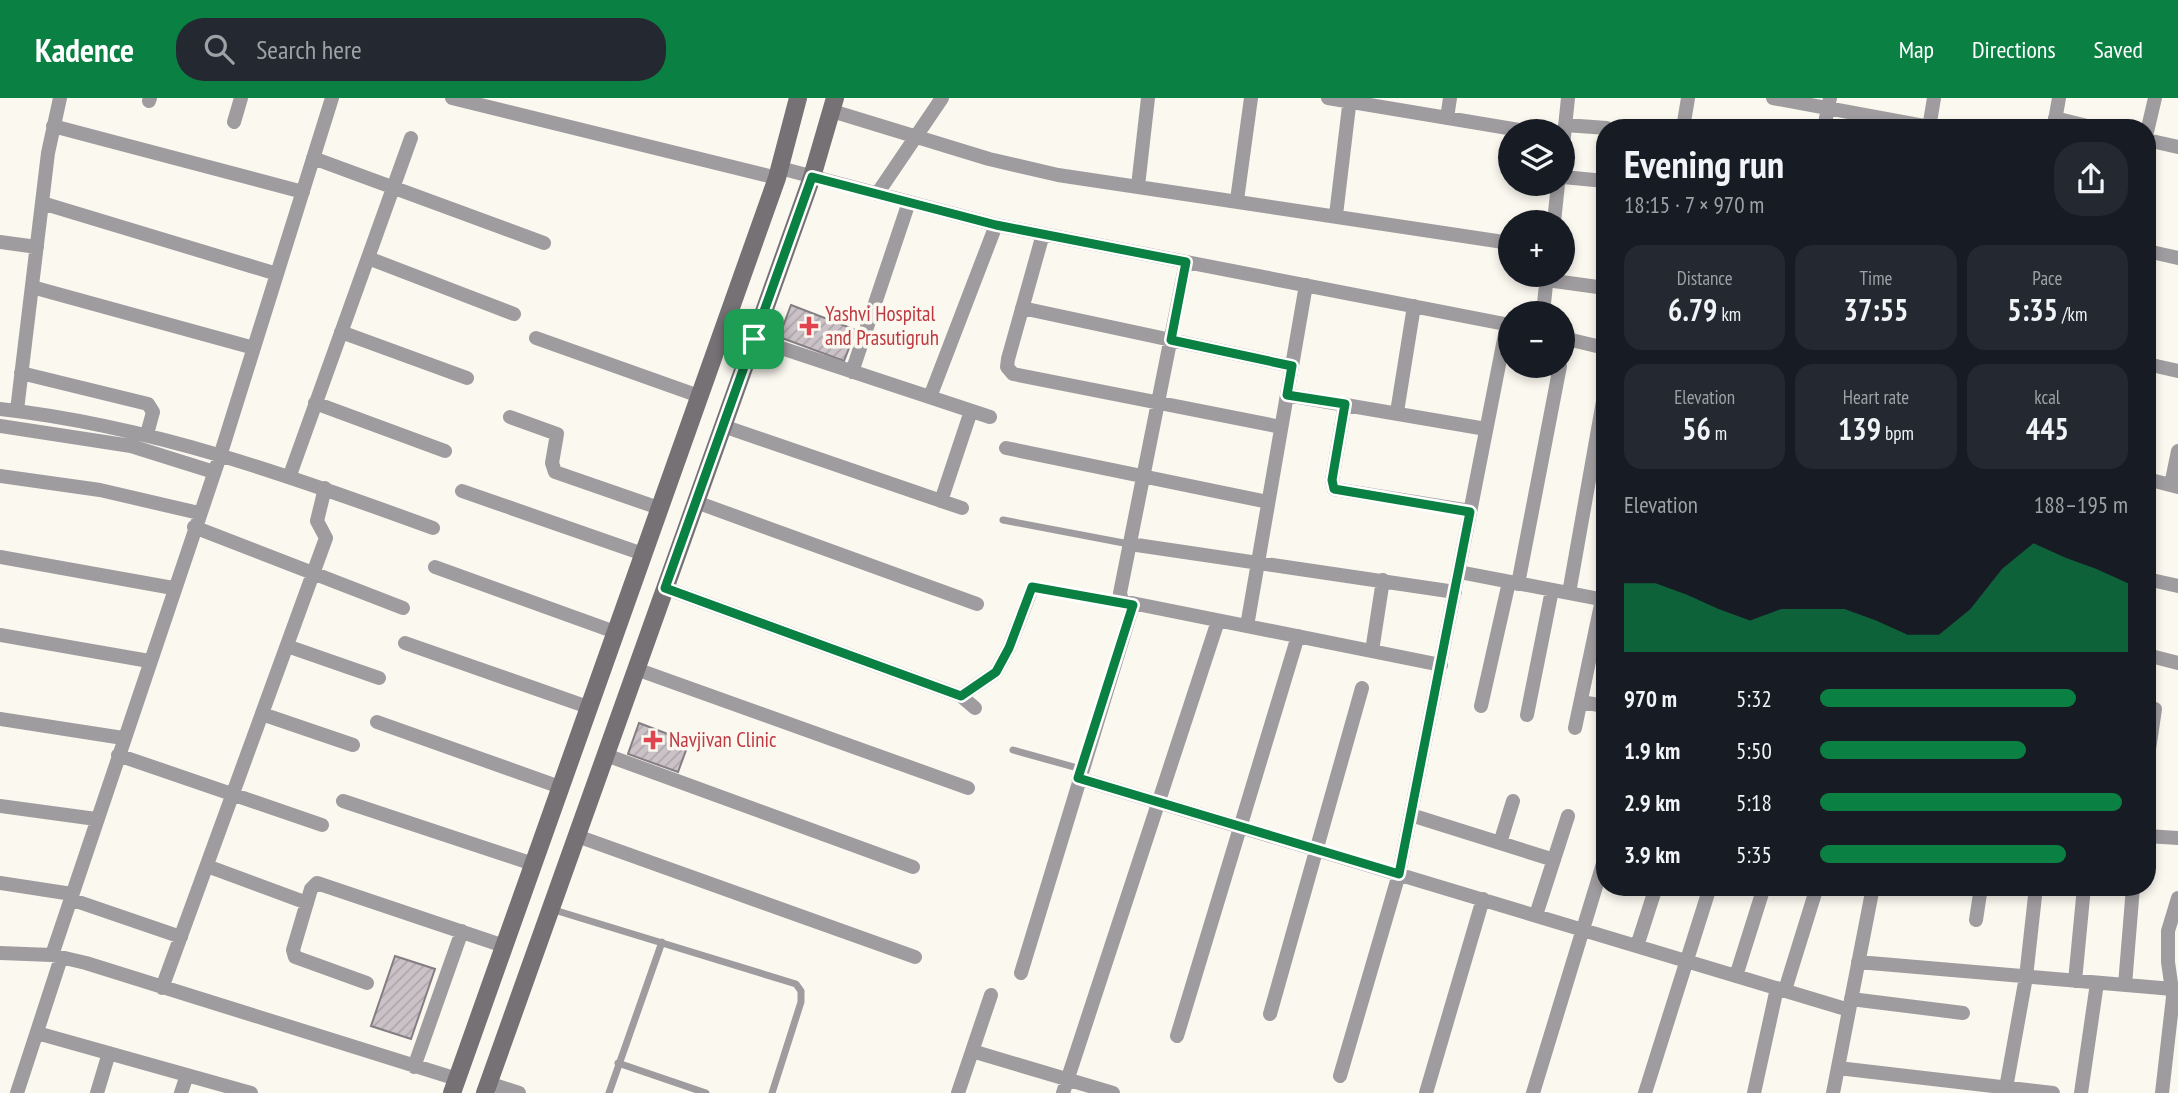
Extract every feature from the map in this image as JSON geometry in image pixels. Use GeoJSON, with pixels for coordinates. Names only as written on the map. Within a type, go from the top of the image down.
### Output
{"type":"FeatureCollection","features":[{"type":"Feature","properties":{"kind":"main road"},"geometry":{"type":"LineString","coordinates":[[454,1086],[778,173],[799,98]]}},
{"type":"Feature","properties":{"kind":"main road"},"geometry":{"type":"LineString","coordinates":[[487,1088],[812,177],[833,104]]}},
{"type":"Feature","properties":{"kind":"street"},"geometry":{"type":"LineString","coordinates":[[17,410],[42,203],[53,126],[60,98]]}},
{"type":"Feature","properties":{"kind":"street"},"geometry":{"type":"LineString","coordinates":[[234,122],[241,98]]}},
{"type":"Feature","properties":{"kind":"street"},"geometry":{"type":"LineString","coordinates":[[17,1093],[37,1033],[71,897],[214,472],[332,98]]}},
{"type":"Feature","properties":{"kind":"street"},"geometry":{"type":"LineString","coordinates":[[452,98],[778,173],[812,177],[996,225],[1498,322]]}},
{"type":"Feature","properties":{"kind":"street"},"geometry":{"type":"LineString","coordinates":[[877,194],[943,98]]}},
{"type":"Feature","properties":{"kind":"street"},"geometry":{"type":"LineString","coordinates":[[1138,186],[1148,98]]}},
{"type":"Feature","properties":{"kind":"street"},"geometry":{"type":"LineString","coordinates":[[1237,200],[1251,98]]}},
{"type":"Feature","properties":{"kind":"street"},"geometry":{"type":"LineString","coordinates":[[1328,98],[1498,126]]}},
{"type":"Feature","properties":{"kind":"street"},"geometry":{"type":"LineString","coordinates":[[1447,118],[1450,98]]}},
{"type":"Feature","properties":{"kind":"street"},"geometry":{"type":"LineString","coordinates":[[1566,119],[1568,98]]}},
{"type":"Feature","properties":{"kind":"street"},"geometry":{"type":"LineString","coordinates":[[1684,119],[1688,98]]}},
{"type":"Feature","properties":{"kind":"street"},"geometry":{"type":"LineString","coordinates":[[1773,98],[1829,103],[1897,119]]}},
{"type":"Feature","properties":{"kind":"street"},"geometry":{"type":"LineString","coordinates":[[1932,119],[1934,98]]}},
{"type":"Feature","properties":{"kind":"street"},"geometry":{"type":"LineString","coordinates":[[2055,119],[2059,98]]}},
{"type":"Feature","properties":{"kind":"street"},"geometry":{"type":"LineString","coordinates":[[2150,119],[2155,98]]}},
{"type":"Feature","properties":{"kind":"street"},"geometry":{"type":"LineString","coordinates":[[1336,215],[1350,100]]}},
{"type":"Feature","properties":{"kind":"street"},"geometry":{"type":"LineString","coordinates":[[833,104],[915,136],[989,159],[1058,175],[1498,241]]}},
{"type":"Feature","properties":{"kind":"street"},"geometry":{"type":"LineString","coordinates":[[53,126],[303,192]]}},
{"type":"Feature","properties":{"kind":"street"},"geometry":{"type":"LineString","coordinates":[[1575,134],[1596,130]]}},
{"type":"Feature","properties":{"kind":"street"},"geometry":{"type":"LineString","coordinates":[[290,475],[411,138]]}},
{"type":"Feature","properties":{"kind":"street"},"geometry":{"type":"LineString","coordinates":[[2156,142],[2178,147]]}},
{"type":"Feature","properties":{"kind":"street"},"geometry":{"type":"LineString","coordinates":[[313,158],[544,243]]}},
{"type":"Feature","properties":{"kind":"street"},"geometry":{"type":"LineString","coordinates":[[1575,178],[1596,180]]}},
{"type":"Feature","properties":{"kind":"street"},"geometry":{"type":"LineString","coordinates":[[852,372],[909,202]]}},
{"type":"Feature","properties":{"kind":"street"},"geometry":{"type":"LineString","coordinates":[[42,203],[277,274]]}},
{"type":"Feature","properties":{"kind":"street"},"geometry":{"type":"LineString","coordinates":[[930,397],[996,225]]}},
{"type":"Feature","properties":{"kind":"street"},"geometry":{"type":"LineString","coordinates":[[1043,234],[1008,359],[1007,367],[1013,374],[1282,427]]}},
{"type":"Feature","properties":{"kind":"street"},"geometry":{"type":"LineString","coordinates":[[0,242],[37,247]]}},
{"type":"Feature","properties":{"kind":"street"},"geometry":{"type":"LineString","coordinates":[[2156,253],[2178,258]]}},
{"type":"Feature","properties":{"kind":"street"},"geometry":{"type":"LineString","coordinates":[[368,258],[514,314]]}},
{"type":"Feature","properties":{"kind":"street"},"geometry":{"type":"LineString","coordinates":[[1186,262],[1120,593],[1127,603],[1441,665]]}},
{"type":"Feature","properties":{"kind":"street"},"geometry":{"type":"LineString","coordinates":[[1575,282],[1596,286]]}},
{"type":"Feature","properties":{"kind":"street"},"geometry":{"type":"LineString","coordinates":[[1247,626],[1306,285]]}},
{"type":"Feature","properties":{"kind":"street"},"geometry":{"type":"LineString","coordinates":[[32,287],[254,348]]}},
{"type":"Feature","properties":{"kind":"street"},"geometry":{"type":"LineString","coordinates":[[1397,412],[1414,306]]}},
{"type":"Feature","properties":{"kind":"street"},"geometry":{"type":"LineString","coordinates":[[1022,308],[1292,366]]}},
{"type":"Feature","properties":{"kind":"street"},"geometry":{"type":"LineString","coordinates":[[341,332],[467,378]]}},
{"type":"Feature","properties":{"kind":"street"},"geometry":{"type":"LineString","coordinates":[[536,338],[699,396]]}},
{"type":"Feature","properties":{"kind":"street"},"geometry":{"type":"LineString","coordinates":[[754,339],[990,417]]}},
{"type":"Feature","properties":{"kind":"street"},"geometry":{"type":"LineString","coordinates":[[1575,344],[1596,347]]}},
{"type":"Feature","properties":{"kind":"street"},"geometry":{"type":"LineString","coordinates":[[2156,366],[2178,371]]}},
{"type":"Feature","properties":{"kind":"street"},"geometry":{"type":"LineString","coordinates":[[1340,1076],[1399,874],[1498,372]]}},
{"type":"Feature","properties":{"kind":"street"},"geometry":{"type":"LineString","coordinates":[[21,373],[148,404],[153,412],[147,434]]}},
{"type":"Feature","properties":{"kind":"street"},"geometry":{"type":"LineString","coordinates":[[1481,706],[1513,583],[1557,378]]}},
{"type":"Feature","properties":{"kind":"street"},"geometry":{"type":"LineString","coordinates":[[1287,395],[1486,429]]}},
{"type":"Feature","properties":{"kind":"street"},"geometry":{"type":"LineString","coordinates":[[315,403],[445,451]]}},
{"type":"Feature","properties":{"kind":"street"},"geometry":{"type":"LineString","coordinates":[[1345,404],[1332,480],[1334,489],[1470,512]]}},
{"type":"Feature","properties":{"kind":"street"},"geometry":{"type":"LineString","coordinates":[[0,408],[147,434],[220,453],[290,475],[433,528]]}},
{"type":"Feature","properties":{"kind":"street"},"geometry":{"type":"LineString","coordinates":[[941,501],[971,411]]}},
{"type":"Feature","properties":{"kind":"street"},"geometry":{"type":"LineString","coordinates":[[510,417],[557,434],[552,463],[555,472],[659,508]]}},
{"type":"Feature","properties":{"kind":"street"},"geometry":{"type":"LineString","coordinates":[[0,426],[131,446],[214,472]]}},
{"type":"Feature","properties":{"kind":"street"},"geometry":{"type":"LineString","coordinates":[[723,426],[962,508]]}},
{"type":"Feature","properties":{"kind":"street"},"geometry":{"type":"LineString","coordinates":[[1569,593],[1596,441]]}},
{"type":"Feature","properties":{"kind":"street"},"geometry":{"type":"LineString","coordinates":[[1006,448],[1268,502]]}},
{"type":"Feature","properties":{"kind":"street"},"geometry":{"type":"LineString","coordinates":[[2156,481],[2175,486],[2178,451]]}},
{"type":"Feature","properties":{"kind":"street"},"geometry":{"type":"LineString","coordinates":[[0,476],[100,490],[199,513]]}},
{"type":"Feature","properties":{"kind":"street"},"geometry":{"type":"LineString","coordinates":[[162,988],[326,538],[317,521],[325,488]]}},
{"type":"Feature","properties":{"kind":"street"},"geometry":{"type":"LineString","coordinates":[[462,491],[643,554]]}},
{"type":"Feature","properties":{"kind":"street"},"geometry":{"type":"LineString","coordinates":[[696,502],[977,604]]}},
{"type":"Feature","properties":{"kind":"street"},"geometry":{"type":"LineString","coordinates":[[194,527],[403,608]]}},
{"type":"Feature","properties":{"kind":"street"},"geometry":{"type":"LineString","coordinates":[[1130,544],[1455,592]]}},
{"type":"Feature","properties":{"kind":"street"},"geometry":{"type":"LineString","coordinates":[[0,557],[173,588]]}},
{"type":"Feature","properties":{"kind":"street"},"geometry":{"type":"LineString","coordinates":[[435,567],[615,632]]}},
{"type":"Feature","properties":{"kind":"street"},"geometry":{"type":"LineString","coordinates":[[1459,572],[1596,598]]}},
{"type":"Feature","properties":{"kind":"street"},"geometry":{"type":"LineString","coordinates":[[1373,651],[1383,580]]}},
{"type":"Feature","properties":{"kind":"street"},"geometry":{"type":"LineString","coordinates":[[2156,582],[2178,586]]}},
{"type":"Feature","properties":{"kind":"street"},"geometry":{"type":"LineString","coordinates":[[961,696],[996,672],[1009,648],[1032,587]]}},
{"type":"Feature","properties":{"kind":"street"},"geometry":{"type":"LineString","coordinates":[[665,588],[961,696],[975,708]]}},
{"type":"Feature","properties":{"kind":"street"},"geometry":{"type":"LineString","coordinates":[[1528,715],[1552,590]]}},
{"type":"Feature","properties":{"kind":"street"},"geometry":{"type":"LineString","coordinates":[[1021,973],[1127,603]]}},
{"type":"Feature","properties":{"kind":"street"},"geometry":{"type":"LineString","coordinates":[[1066,1086],[1218,621]]}},
{"type":"Feature","properties":{"kind":"street"},"geometry":{"type":"LineString","coordinates":[[0,635],[149,661]]}},
{"type":"Feature","properties":{"kind":"street"},"geometry":{"type":"LineString","coordinates":[[1575,728],[1596,635]]}},
{"type":"Feature","properties":{"kind":"street"},"geometry":{"type":"LineString","coordinates":[[1177,1036],[1298,636]]}},
{"type":"Feature","properties":{"kind":"street"},"geometry":{"type":"LineString","coordinates":[[405,643],[588,708]]}},
{"type":"Feature","properties":{"kind":"street"},"geometry":{"type":"LineString","coordinates":[[287,646],[379,678]]}},
{"type":"Feature","properties":{"kind":"street"},"geometry":{"type":"LineString","coordinates":[[2156,657],[2178,663]]}},
{"type":"Feature","properties":{"kind":"street"},"geometry":{"type":"LineString","coordinates":[[636,669],[968,788]]}},
{"type":"Feature","properties":{"kind":"street"},"geometry":{"type":"LineString","coordinates":[[1270,1014],[1362,688]]}},
{"type":"Feature","properties":{"kind":"street"},"geometry":{"type":"LineString","coordinates":[[1581,702],[1596,704]]}},
{"type":"Feature","properties":{"kind":"street"},"geometry":{"type":"LineString","coordinates":[[262,714],[353,745]]}},
{"type":"Feature","properties":{"kind":"street"},"geometry":{"type":"LineString","coordinates":[[0,719],[123,738]]}},
{"type":"Feature","properties":{"kind":"street"},"geometry":{"type":"LineString","coordinates":[[377,722],[560,787]]}},
{"type":"Feature","properties":{"kind":"street"},"geometry":{"type":"LineString","coordinates":[[118,755],[322,825]]}},
{"type":"Feature","properties":{"kind":"street"},"geometry":{"type":"LineString","coordinates":[[606,755],[913,867]]}},
{"type":"Feature","properties":{"kind":"street"},"geometry":{"type":"LineString","coordinates":[[1079,773],[1161,802],[1781,989],[1850,1004],[1963,1013]]}},
{"type":"Feature","properties":{"kind":"street"},"geometry":{"type":"LineString","coordinates":[[343,801],[533,864]]}},
{"type":"Feature","properties":{"kind":"street"},"geometry":{"type":"LineString","coordinates":[[1500,843],[1513,802]]}},
{"type":"Feature","properties":{"kind":"street"},"geometry":{"type":"LineString","coordinates":[[0,807],[96,819]]}},
{"type":"Feature","properties":{"kind":"street"},"geometry":{"type":"LineString","coordinates":[[1411,815],[1554,860]]}},
{"type":"Feature","properties":{"kind":"street"},"geometry":{"type":"LineString","coordinates":[[1536,915],[1568,816]]}},
{"type":"Feature","properties":{"kind":"street"},"geometry":{"type":"LineString","coordinates":[[577,836],[915,957]]}},
{"type":"Feature","properties":{"kind":"street"},"geometry":{"type":"LineString","coordinates":[[2156,837],[2178,838]]}},
{"type":"Feature","properties":{"kind":"street"},"geometry":{"type":"LineString","coordinates":[[207,866],[307,903]]}},
{"type":"Feature","properties":{"kind":"street"},"geometry":{"type":"LineString","coordinates":[[0,883],[71,897],[181,937]]}},
{"type":"Feature","properties":{"kind":"street"},"geometry":{"type":"LineString","coordinates":[[367,983],[295,957],[293,950],[311,889],[317,883],[325,883],[504,946]]}},
{"type":"Feature","properties":{"kind":"street"},"geometry":{"type":"LineString","coordinates":[[1533,1093],[1596,890]]}},
{"type":"Feature","properties":{"kind":"street"},"geometry":{"type":"LineString","coordinates":[[1637,946],[1653,896]]}},
{"type":"Feature","properties":{"kind":"street"},"geometry":{"type":"LineString","coordinates":[[1645,1093],[1707,896]]}},
{"type":"Feature","properties":{"kind":"street"},"geometry":{"type":"LineString","coordinates":[[1736,976],[1762,896]]}},
{"type":"Feature","properties":{"kind":"street"},"geometry":{"type":"LineString","coordinates":[[1754,1093],[1781,989],[1814,896]]}},
{"type":"Feature","properties":{"kind":"street"},"geometry":{"type":"LineString","coordinates":[[1833,1093],[1871,896]]}},
{"type":"Feature","properties":{"kind":"street"},"geometry":{"type":"LineString","coordinates":[[1976,920],[1979,896]]}},
{"type":"Feature","properties":{"kind":"street"},"geometry":{"type":"LineString","coordinates":[[2006,1088],[2026,977],[2035,896]]}},
{"type":"Feature","properties":{"kind":"street"},"geometry":{"type":"LineString","coordinates":[[2075,981],[2083,896]]}},
{"type":"Feature","properties":{"kind":"street"},"geometry":{"type":"LineString","coordinates":[[2125,985],[2132,896]]}},
{"type":"Feature","properties":{"kind":"street"},"geometry":{"type":"LineString","coordinates":[[2162,1093],[2173,989],[2168,962],[2168,931],[2178,898]]}},
{"type":"Feature","properties":{"kind":"street"},"geometry":{"type":"LineString","coordinates":[[1426,1093],[1483,899]]}},
{"type":"Feature","properties":{"kind":"street"},"geometry":{"type":"LineString","coordinates":[[414,1067],[462,931]]}},
{"type":"Feature","properties":{"kind":"street"},"geometry":{"type":"LineString","coordinates":[[0,953],[57,956],[414,1067],[454,1086]]}},
{"type":"Feature","properties":{"kind":"street"},"geometry":{"type":"LineString","coordinates":[[1858,962],[2173,989]]}},
{"type":"Feature","properties":{"kind":"street"},"geometry":{"type":"LineString","coordinates":[[2081,1093],[2097,983]]}},
{"type":"Feature","properties":{"kind":"street"},"geometry":{"type":"LineString","coordinates":[[957,1093],[991,995]]}},
{"type":"Feature","properties":{"kind":"street"},"geometry":{"type":"LineString","coordinates":[[37,1033],[251,1093]]}},
{"type":"Feature","properties":{"kind":"street"},"geometry":{"type":"LineString","coordinates":[[972,1051],[1066,1086],[1113,1093]]}},
{"type":"Feature","properties":{"kind":"street"},"geometry":{"type":"LineString","coordinates":[[97,1093],[109,1053]]}},
{"type":"Feature","properties":{"kind":"street"},"geometry":{"type":"LineString","coordinates":[[1838,1068],[2053,1093]]}},
{"type":"Feature","properties":{"kind":"street"},"geometry":{"type":"LineString","coordinates":[[181,1093],[187,1075]]}},
{"type":"Feature","properties":{"kind":"street"},"geometry":{"type":"LineString","coordinates":[[487,1088],[519,1093]]}},
{"type":"Feature","properties":{"kind":"lane"},"geometry":{"type":"LineString","coordinates":[[1003,520],[1130,544]]}},
{"type":"Feature","properties":{"kind":"lane"},"geometry":{"type":"LineString","coordinates":[[1032,587],[1127,603]]}},
{"type":"Feature","properties":{"kind":"lane"},"geometry":{"type":"LineString","coordinates":[[1013,750],[1079,773]]}},
{"type":"Feature","properties":{"kind":"lane"},"geometry":{"type":"LineString","coordinates":[[551,909],[796,984],[801,990],[801,1002],[772,1093]]}},
{"type":"Feature","properties":{"kind":"lane"},"geometry":{"type":"LineString","coordinates":[[609,1093],[662,942]]}},
{"type":"Feature","properties":{"kind":"lane"},"geometry":{"type":"LineString","coordinates":[[618,1063],[706,1093]]}},
{"type":"Feature","properties":{"kind":"building"},"geometry":{"type":"Polygon","coordinates":[[[791,305],[856,330],[844,361],[779,337],[791,305]]]}},
{"type":"Feature","properties":{"kind":"building"},"geometry":{"type":"Polygon","coordinates":[[[639,723],[689,742],[678,772],[628,754],[639,723]]]}},
{"type":"Feature","properties":{"kind":"building"},"geometry":{"type":"Polygon","coordinates":[[[395,956],[435,969],[411,1039],[371,1026],[395,956]]]}},
{"type":"Feature","properties":{"kind":"place","name":"Yashvi Hospital and Prasutigruh"},"geometry":{"type":"Point","coordinates":[809,326]}},
{"type":"Feature","properties":{"kind":"place","name":"Navjivan Clinic"},"geometry":{"type":"Point","coordinates":[653,740]}},
{"type":"Feature","properties":{"kind":"route"},"geometry":{"type":"LineString","coordinates":[[812,177],[996,225],[1186,262],[1171,340],[1292,366],[1287,395],[1345,404],[1332,480],[1334,489],[1470,512],[1399,874],[1078,778],[1133,605],[1032,587],[1009,648],[996,672],[961,696],[665,588],[754,339],[812,177]]}}]}
